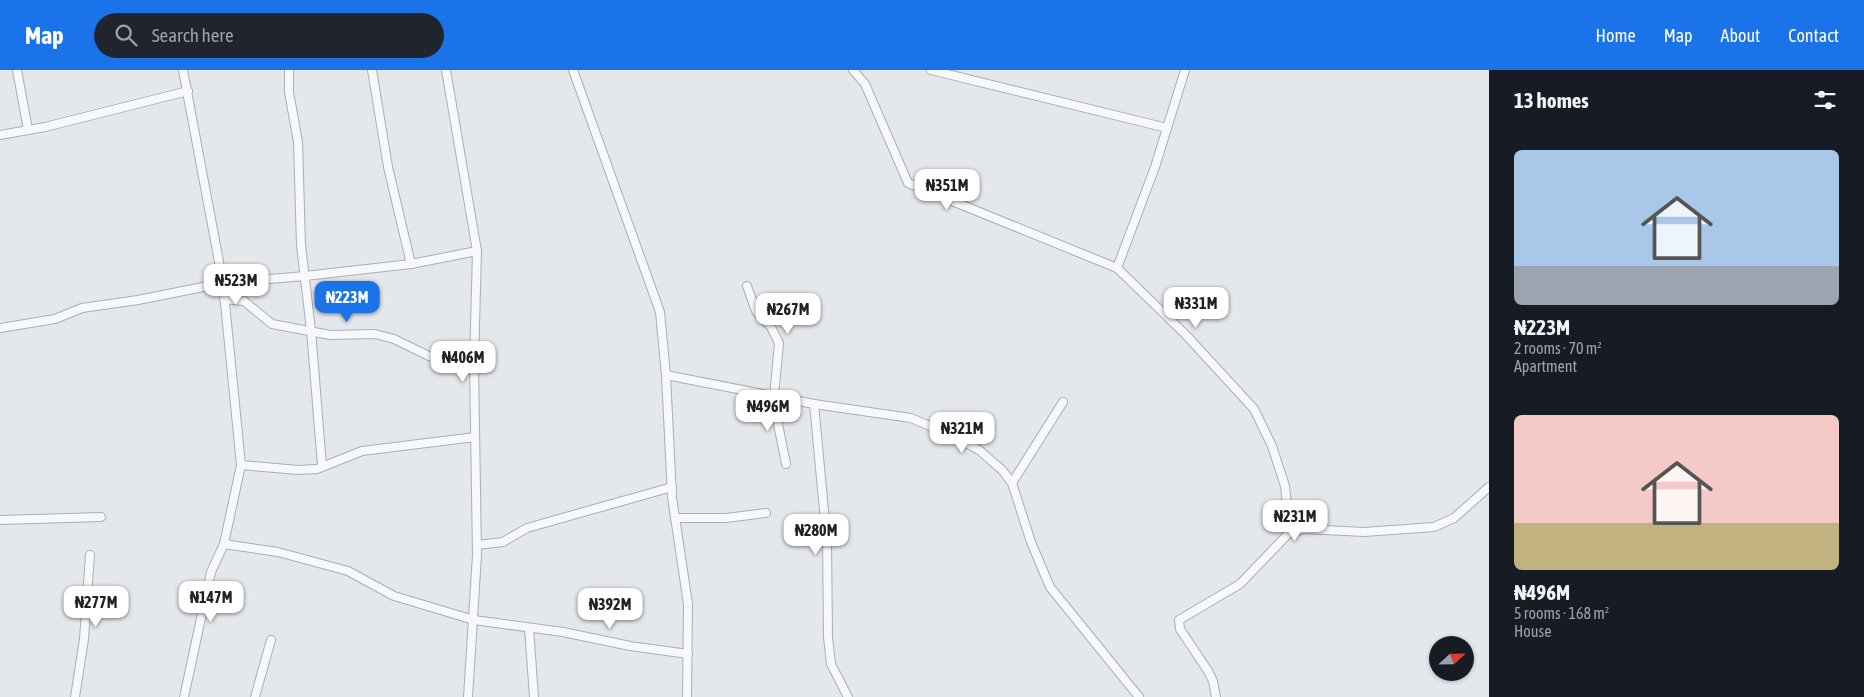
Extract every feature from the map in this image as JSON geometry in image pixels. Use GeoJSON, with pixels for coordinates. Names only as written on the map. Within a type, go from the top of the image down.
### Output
{"type":"FeatureCollection","features":[{"type":"Feature","properties":{"kind":"street"},"geometry":{"type":"LineString","coordinates":[[17,70],[28,130]]}},
{"type":"Feature","properties":{"kind":"street"},"geometry":{"type":"LineString","coordinates":[[184,70],[223,283],[241,465],[224,544],[211,572],[184,697]]}},
{"type":"Feature","properties":{"kind":"street"},"geometry":{"type":"LineString","coordinates":[[289,70],[289,92],[298,142],[301,245],[311,330],[322,466]]}},
{"type":"Feature","properties":{"kind":"street"},"geometry":{"type":"LineString","coordinates":[[372,70],[388,167],[410,264]]}},
{"type":"Feature","properties":{"kind":"street"},"geometry":{"type":"LineString","coordinates":[[446,70],[477,251],[474,362],[477,545],[468,697]]}},
{"type":"Feature","properties":{"kind":"street"},"geometry":{"type":"LineString","coordinates":[[573,70],[660,312],[666,375],[672,487],[688,604],[687,697]]}},
{"type":"Feature","properties":{"kind":"street"},"geometry":{"type":"LineString","coordinates":[[853,70],[865,84],[908,184],[1117,268],[1186,335],[1254,409],[1272,446],[1285,486],[1290,532]]}},
{"type":"Feature","properties":{"kind":"street"},"geometry":{"type":"LineString","coordinates":[[931,70],[1167,128]]}},
{"type":"Feature","properties":{"kind":"street"},"geometry":{"type":"LineString","coordinates":[[1117,268],[1155,166],[1185,70]]}},
{"type":"Feature","properties":{"kind":"street"},"geometry":{"type":"LineString","coordinates":[[0,135],[28,130],[188,91]]}},
{"type":"Feature","properties":{"kind":"street"},"geometry":{"type":"LineString","coordinates":[[0,328],[55,319],[82,308],[138,300],[223,283],[410,264],[477,251]]}},
{"type":"Feature","properties":{"kind":"street"},"geometry":{"type":"LineString","coordinates":[[747,286],[756,311],[771,327],[779,343],[778,424],[786,464]]}},
{"type":"Feature","properties":{"kind":"street"},"geometry":{"type":"LineString","coordinates":[[224,299],[244,301],[272,324],[330,335],[375,334],[394,338],[436,358],[474,362]]}},
{"type":"Feature","properties":{"kind":"street"},"geometry":{"type":"LineString","coordinates":[[666,375],[814,404],[911,418],[951,435],[979,450],[1002,470],[1012,483],[1031,542],[1050,587],[1139,697]]}},
{"type":"Feature","properties":{"kind":"street"},"geometry":{"type":"LineString","coordinates":[[1012,483],[1063,402]]}},
{"type":"Feature","properties":{"kind":"street"},"geometry":{"type":"LineString","coordinates":[[814,404],[827,542],[828,637],[831,664],[848,697]]}},
{"type":"Feature","properties":{"kind":"street"},"geometry":{"type":"LineString","coordinates":[[241,465],[298,470],[322,466],[362,451],[475,437]]}},
{"type":"Feature","properties":{"kind":"street"},"geometry":{"type":"LineString","coordinates":[[477,545],[503,542],[527,528],[672,487]]}},
{"type":"Feature","properties":{"kind":"street"},"geometry":{"type":"LineString","coordinates":[[1216,697],[1211,676],[1180,629],[1179,620],[1240,584],[1290,532],[1306,529],[1364,532],[1434,527],[1454,518],[1489,487]]}},
{"type":"Feature","properties":{"kind":"street"},"geometry":{"type":"LineString","coordinates":[[675,518],[726,518],[766,513]]}},
{"type":"Feature","properties":{"kind":"street"},"geometry":{"type":"LineString","coordinates":[[0,520],[101,517]]}},
{"type":"Feature","properties":{"kind":"street"},"geometry":{"type":"LineString","coordinates":[[224,544],[278,552],[348,571],[394,596],[474,620],[688,654]]}},
{"type":"Feature","properties":{"kind":"street"},"geometry":{"type":"LineString","coordinates":[[75,697],[84,639],[90,555]]}},
{"type":"Feature","properties":{"kind":"street"},"geometry":{"type":"LineString","coordinates":[[529,628],[534,697]]}},
{"type":"Feature","properties":{"kind":"street"},"geometry":{"type":"LineString","coordinates":[[255,697],[271,640]]}}]}
